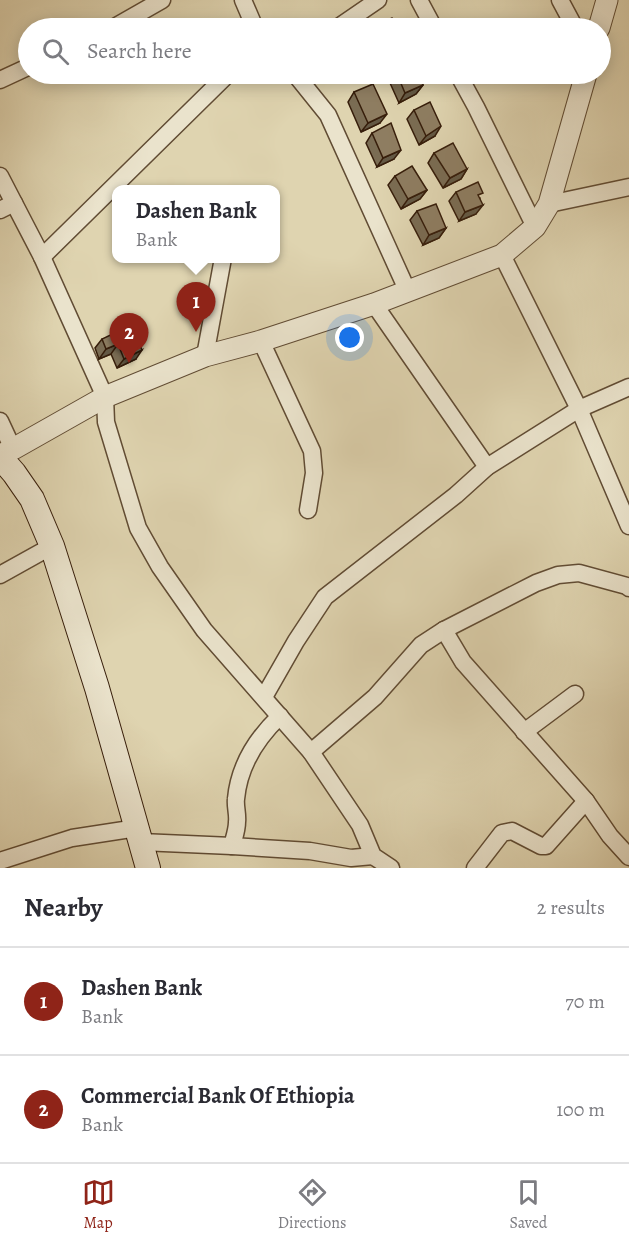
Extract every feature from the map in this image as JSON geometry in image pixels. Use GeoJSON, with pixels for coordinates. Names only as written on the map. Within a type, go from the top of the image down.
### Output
{"type":"FeatureCollection","features":[{"type":"Feature","properties":{"kind":"main road"},"geometry":{"type":"LineString","coordinates":[[4,454],[32,500],[52,546],[97,688],[148,868]]}},
{"type":"Feature","properties":{"kind":"street"},"geometry":{"type":"LineString","coordinates":[[130,18],[162,0]]}},
{"type":"Feature","properties":{"kind":"street"},"geometry":{"type":"LineString","coordinates":[[243,0],[251,18]]}},
{"type":"Feature","properties":{"kind":"street"},"geometry":{"type":"LineString","coordinates":[[352,18],[378,0]]}},
{"type":"Feature","properties":{"kind":"street"},"geometry":{"type":"LineString","coordinates":[[419,0],[429,18]]}},
{"type":"Feature","properties":{"kind":"street"},"geometry":{"type":"LineString","coordinates":[[560,0],[569,18]]}},
{"type":"Feature","properties":{"kind":"street"},"geometry":{"type":"LineString","coordinates":[[602,18],[607,0]]}},
{"type":"Feature","properties":{"kind":"street"},"geometry":{"type":"LineString","coordinates":[[0,80],[18,72]]}},
{"type":"Feature","properties":{"kind":"street"},"geometry":{"type":"LineString","coordinates":[[115,185],[218,84]]}},
{"type":"Feature","properties":{"kind":"street"},"geometry":{"type":"LineString","coordinates":[[303,84],[328,115],[408,292]]}},
{"type":"Feature","properties":{"kind":"street"},"geometry":{"type":"LineString","coordinates":[[463,84],[535,227]]}},
{"type":"Feature","properties":{"kind":"street"},"geometry":{"type":"LineString","coordinates":[[0,421],[4,454],[105,397],[205,356],[261,341],[374,304],[502,255],[535,227],[549,204],[583,84]]}},
{"type":"Feature","properties":{"kind":"street"},"geometry":{"type":"LineString","coordinates":[[0,176],[7,207],[42,257],[105,397],[106,422],[138,528],[160,567],[204,630],[311,752],[360,825],[373,856],[391,868]]}},
{"type":"Feature","properties":{"kind":"street"},"geometry":{"type":"LineString","coordinates":[[549,204],[629,187]]}},
{"type":"Feature","properties":{"kind":"street"},"geometry":{"type":"LineString","coordinates":[[42,257],[112,188]]}},
{"type":"Feature","properties":{"kind":"street"},"geometry":{"type":"LineString","coordinates":[[502,255],[579,409],[629,526]]}},
{"type":"Feature","properties":{"kind":"street"},"geometry":{"type":"LineString","coordinates":[[205,356],[222,263]]}},
{"type":"Feature","properties":{"kind":"street"},"geometry":{"type":"LineString","coordinates":[[374,304],[488,468]]}},
{"type":"Feature","properties":{"kind":"street"},"geometry":{"type":"LineString","coordinates":[[261,341],[312,451],[314,473],[308,510]]}},
{"type":"Feature","properties":{"kind":"street"},"geometry":{"type":"LineString","coordinates":[[264,697],[296,641],[325,597],[488,468],[579,409],[629,387]]}},
{"type":"Feature","properties":{"kind":"street"},"geometry":{"type":"LineString","coordinates":[[0,575],[52,546]]}},
{"type":"Feature","properties":{"kind":"street"},"geometry":{"type":"LineString","coordinates":[[311,752],[375,697],[421,645],[444,630],[558,575],[579,573],[628,586]]}},
{"type":"Feature","properties":{"kind":"street"},"geometry":{"type":"LineString","coordinates":[[444,630],[463,662],[586,801],[610,836],[629,857]]}},
{"type":"Feature","properties":{"kind":"street"},"geometry":{"type":"LineString","coordinates":[[524,732],[575,694]]}},
{"type":"Feature","properties":{"kind":"street"},"geometry":{"type":"LineString","coordinates":[[232,846],[237,823],[235,800],[247,760],[255,744],[280,716]]}},
{"type":"Feature","properties":{"kind":"street"},"geometry":{"type":"LineString","coordinates":[[475,868],[502,833],[507,831],[546,846],[586,801]]}},
{"type":"Feature","properties":{"kind":"street"},"geometry":{"type":"LineString","coordinates":[[0,861],[72,838],[139,835],[232,846],[310,851],[351,858],[373,856]]}},
{"type":"Feature","properties":{"kind":"building"},"geometry":{"type":"Polygon","coordinates":[[[373,84],[387,114],[368,123],[354,92],[373,84]]]}},
{"type":"Feature","properties":{"kind":"building"},"geometry":{"type":"Polygon","coordinates":[[[401,84],[423,85],[405,93],[401,84]]]}},
{"type":"Feature","properties":{"kind":"building"},"geometry":{"type":"Polygon","coordinates":[[[430,102],[441,126],[426,136],[414,110],[430,102]]]}},
{"type":"Feature","properties":{"kind":"building"},"geometry":{"type":"Polygon","coordinates":[[[391,123],[401,150],[383,158],[372,133],[391,123]]]}},
{"type":"Feature","properties":{"kind":"building"},"geometry":{"type":"Polygon","coordinates":[[[453,143],[467,169],[450,178],[434,153],[453,143]]]}},
{"type":"Feature","properties":{"kind":"building"},"geometry":{"type":"Polygon","coordinates":[[[412,166],[427,190],[408,199],[395,176],[412,166]]]}},
{"type":"Feature","properties":{"kind":"building"},"geometry":{"type":"Polygon","coordinates":[[[478,182],[483,193],[478,195],[483,205],[465,212],[456,192],[478,182]]]}},
{"type":"Feature","properties":{"kind":"building"},"geometry":{"type":"Polygon","coordinates":[[[436,204],[446,228],[429,235],[417,211],[436,204]]]}},
{"type":"Feature","properties":{"kind":"building"},"geometry":{"type":"Polygon","coordinates":[[[123,329],[129,341],[136,336],[142,350],[124,359],[118,344],[106,349],[102,339],[123,329]]]}},
{"type":"Feature","properties":{"kind":"place","name":"Dashen Bank"},"geometry":{"type":"Point","coordinates":[196,332]}},
{"type":"Feature","properties":{"kind":"place","name":"Commercial Bank Of Ethiopia"},"geometry":{"type":"Point","coordinates":[129,363]}}]}
